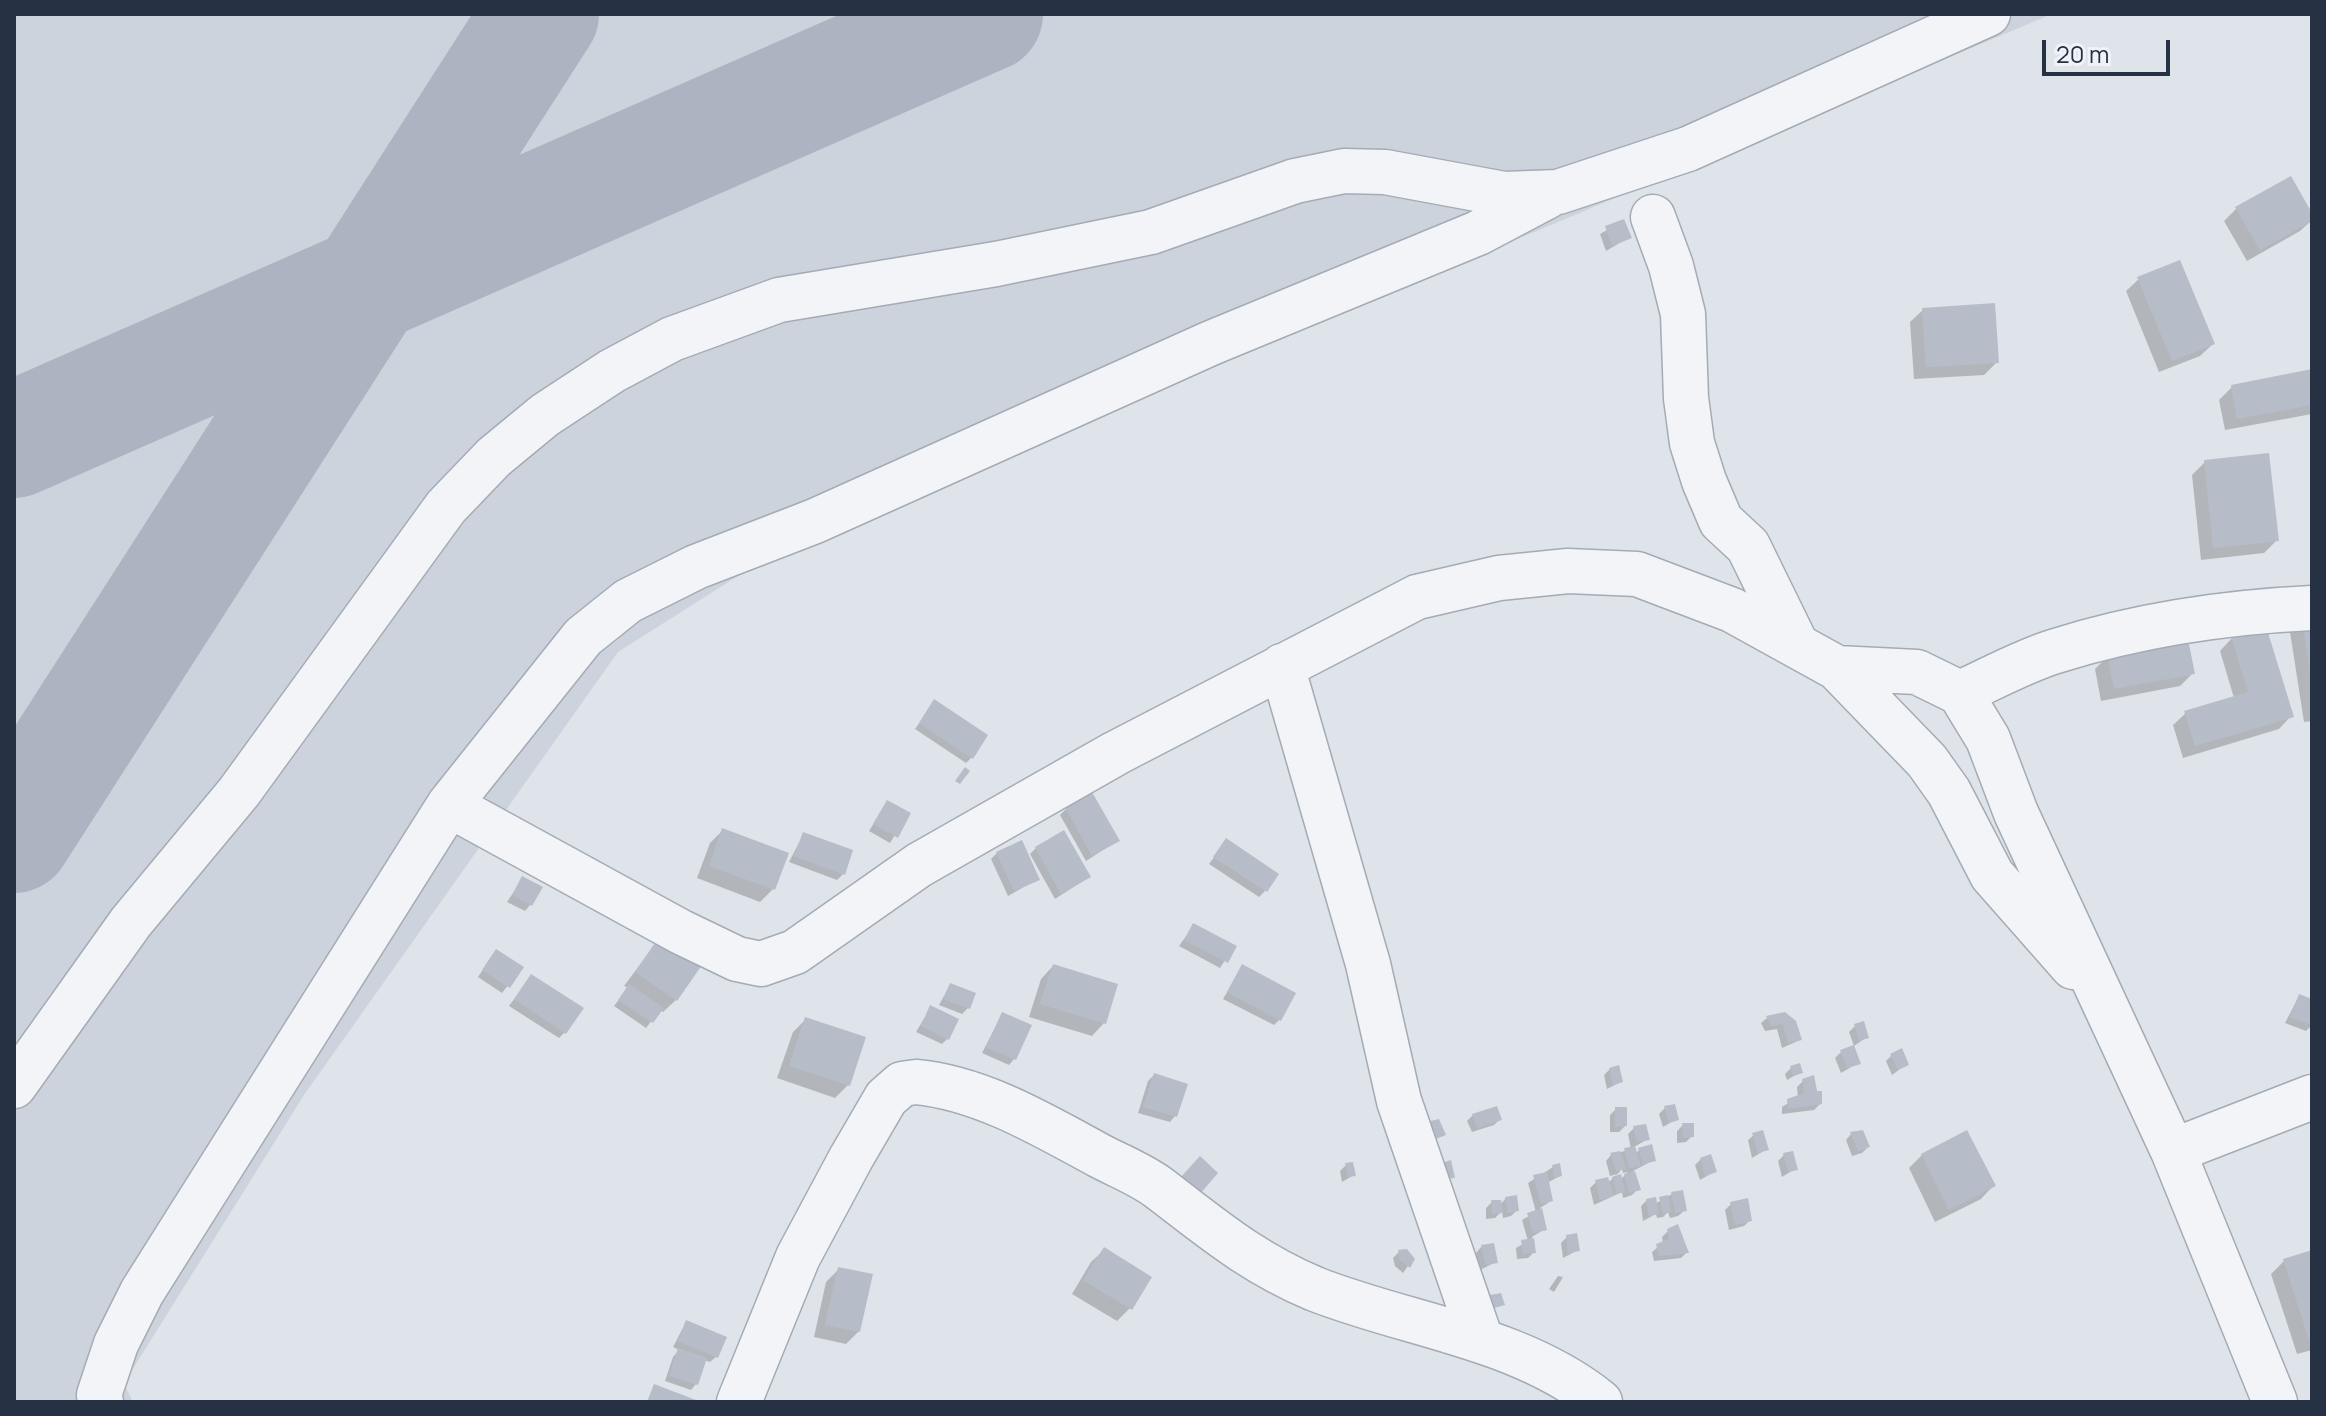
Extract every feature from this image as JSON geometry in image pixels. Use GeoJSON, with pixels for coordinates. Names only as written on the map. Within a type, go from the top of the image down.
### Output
{"type":"FeatureCollection","features":[{"type":"Feature","properties":{"kind":"street"},"geometry":{"type":"LineString","coordinates":[[101,1402],[99,1395],[116,1344],[142,1292],[449,805],[583,637],[628,601],[696,567],[815,521],[1211,343],[1478,233],[1558,192],[1688,149],[1988,14]]}},
{"type":"Feature","properties":{"kind":"street"},"geometry":{"type":"LineString","coordinates":[[14,1086],[131,922],[239,792],[446,507],[494,457],[545,415],[612,371],[672,339],[779,300],[996,264],[1151,232],[1295,181],[1344,171],[1385,172],[1504,194],[1558,192]]}},
{"type":"Feature","properties":{"kind":"street"},"geometry":{"type":"LineString","coordinates":[[1653,217],[1671,266],[1683,314],[1686,398],[1692,443],[1704,481],[1721,521],[1748,546],[1797,646]]}},
{"type":"Feature","properties":{"kind":"street"},"geometry":{"type":"LineString","coordinates":[[449,805],[681,932],[737,959],[761,964],[795,952],[919,865],[1116,753],[1417,597],[1499,578],[1568,571],[1637,574],[1732,610],[1837,668],[1927,761],[1949,792],[1992,875],[2099,995]]}},
{"type":"Feature","properties":{"kind":"street"},"geometry":{"type":"LineString","coordinates":[[1960,693],[2055,651],[2148,628],[2258,610],[2312,608]]}},
{"type":"Feature","properties":{"kind":"street"},"geometry":{"type":"LineString","coordinates":[[1282,666],[1368,964],[1399,1101],[1481,1340]]}},
{"type":"Feature","properties":{"kind":"street"},"geometry":{"type":"LineString","coordinates":[[1837,668],[1917,672],[1960,693],[1988,739],[2016,813],[2173,1151],[2275,1402]]}},
{"type":"Feature","properties":{"kind":"street"},"geometry":{"type":"LineString","coordinates":[[739,1402],[798,1257],[851,1158],[886,1098],[902,1084],[916,1082],[1000,1105],[1070,1140],[1156,1186],[1243,1253],[1303,1283],[1481,1340],[1579,1384],[1600,1402]]}},
{"type":"Feature","properties":{"kind":"street"},"geometry":{"type":"LineString","coordinates":[[2173,1151],[2312,1097]]}},
{"type":"Feature","properties":{"kind":"shaded area"},"geometry":{"type":"Polygon","coordinates":[[[14,14],[2052,14],[1254,350],[749,569],[618,652],[304,1095],[124,1383],[133,1402],[14,1402],[14,14]]]}},
{"type":"Feature","properties":{"kind":"building"},"geometry":{"type":"Polygon","coordinates":[[[2291,176],[2312,213],[2312,221],[2260,250],[2235,207],[2291,176]]]}},
{"type":"Feature","properties":{"kind":"building"},"geometry":{"type":"Polygon","coordinates":[[[1624,219],[1632,238],[1612,246],[1605,226],[1624,219]]]}},
{"type":"Feature","properties":{"kind":"building"},"geometry":{"type":"Polygon","coordinates":[[[2180,260],[2215,344],[2172,361],[2137,277],[2180,260]]]}},
{"type":"Feature","properties":{"kind":"building"},"geometry":{"type":"Polygon","coordinates":[[[1995,303],[1999,363],[1926,367],[1922,308],[1995,303]]]}},
{"type":"Feature","properties":{"kind":"building"},"geometry":{"type":"Polygon","coordinates":[[[2312,369],[2312,405],[2237,419],[2231,385],[2312,369]]]}},
{"type":"Feature","properties":{"kind":"building"},"geometry":{"type":"Polygon","coordinates":[[[2269,453],[2279,541],[2213,548],[2204,460],[2269,453]]]}},
{"type":"Feature","properties":{"kind":"building"},"geometry":{"type":"Polygon","coordinates":[[[2312,616],[2312,671],[2310,671],[2302,618],[2312,616]]]}},
{"type":"Feature","properties":{"kind":"building"},"geometry":{"type":"Polygon","coordinates":[[[2266,626],[2294,717],[2195,746],[2184,711],[2248,692],[2231,636],[2266,626]]]}},
{"type":"Feature","properties":{"kind":"building"},"geometry":{"type":"Polygon","coordinates":[[[2188,639],[2195,674],[2114,689],[2107,654],[2188,639]]]}},
{"type":"Feature","properties":{"kind":"building"},"geometry":{"type":"Polygon","coordinates":[[[934,699],[988,735],[973,759],[919,723],[934,699]]]}},
{"type":"Feature","properties":{"kind":"building"},"geometry":{"type":"Polygon","coordinates":[[[965,767],[970,771],[960,784],[955,781],[965,767]]]}},
{"type":"Feature","properties":{"kind":"building"},"geometry":{"type":"Polygon","coordinates":[[[1092,792],[1120,841],[1092,856],[1065,807],[1092,792]]]}},
{"type":"Feature","properties":{"kind":"building"},"geometry":{"type":"Polygon","coordinates":[[[887,800],[911,813],[898,838],[873,824],[887,800]]]}},
{"type":"Feature","properties":{"kind":"building"},"geometry":{"type":"Polygon","coordinates":[[[722,828],[789,853],[775,890],[709,866],[722,828]]]}},
{"type":"Feature","properties":{"kind":"building"},"geometry":{"type":"Polygon","coordinates":[[[1064,830],[1091,877],[1061,894],[1035,847],[1064,830]]]}},
{"type":"Feature","properties":{"kind":"building"},"geometry":{"type":"Polygon","coordinates":[[[803,832],[853,850],[845,875],[794,856],[803,832]]]}},
{"type":"Feature","properties":{"kind":"building"},"geometry":{"type":"Polygon","coordinates":[[[1226,838],[1279,874],[1267,892],[1213,857],[1226,838]]]}},
{"type":"Feature","properties":{"kind":"building"},"geometry":{"type":"Polygon","coordinates":[[[1022,840],[1040,880],[1014,891],[996,852],[1022,840]]]}},
{"type":"Feature","properties":{"kind":"building"},"geometry":{"type":"Polygon","coordinates":[[[522,876],[543,887],[532,906],[512,895],[522,876]]]}},
{"type":"Feature","properties":{"kind":"building"},"geometry":{"type":"Polygon","coordinates":[[[1193,923],[1237,946],[1228,963],[1184,940],[1193,923]]]}},
{"type":"Feature","properties":{"kind":"building"},"geometry":{"type":"Polygon","coordinates":[[[659,937],[702,965],[677,1001],[635,972],[659,937]]]}},
{"type":"Feature","properties":{"kind":"building"},"geometry":{"type":"Polygon","coordinates":[[[496,949],[524,967],[510,988],[482,970],[496,949]]]}},
{"type":"Feature","properties":{"kind":"building"},"geometry":{"type":"Polygon","coordinates":[[[1053,964],[1118,984],[1106,1024],[1040,1004],[1053,964]]]}},
{"type":"Feature","properties":{"kind":"building"},"geometry":{"type":"Polygon","coordinates":[[[1242,964],[1296,993],[1281,1021],[1227,992],[1242,964]]]}},
{"type":"Feature","properties":{"kind":"building"},"geometry":{"type":"Polygon","coordinates":[[[531,974],[584,1008],[566,1034],[514,999],[531,974]]]}},
{"type":"Feature","properties":{"kind":"building"},"geometry":{"type":"Polygon","coordinates":[[[950,983],[976,993],[970,1009],[943,999],[950,983]]]}},
{"type":"Feature","properties":{"kind":"building"},"geometry":{"type":"Polygon","coordinates":[[[629,984],[664,1008],[653,1023],[618,1000],[629,984]]]}},
{"type":"Feature","properties":{"kind":"building"},"geometry":{"type":"Polygon","coordinates":[[[2299,994],[2312,999],[2312,1025],[2290,1017],[2299,994]]]}},
{"type":"Feature","properties":{"kind":"building"},"geometry":{"type":"Polygon","coordinates":[[[930,1005],[959,1019],[949,1040],[921,1026],[930,1005]]]}},
{"type":"Feature","properties":{"kind":"building"},"geometry":{"type":"Polygon","coordinates":[[[1002,1012],[1032,1025],[1016,1060],[986,1047],[1002,1012]]]}},
{"type":"Feature","properties":{"kind":"building"},"geometry":{"type":"Polygon","coordinates":[[[1785,1012],[1796,1021],[1802,1040],[1788,1043],[1783,1024],[1771,1026],[1766,1016],[1785,1012]]]}},
{"type":"Feature","properties":{"kind":"building"},"geometry":{"type":"Polygon","coordinates":[[[805,1017],[866,1037],[850,1086],[789,1066],[805,1017]]]}},
{"type":"Feature","properties":{"kind":"building"},"geometry":{"type":"Polygon","coordinates":[[[1864,1021],[1869,1038],[1859,1041],[1854,1024],[1864,1021]]]}},
{"type":"Feature","properties":{"kind":"building"},"geometry":{"type":"Polygon","coordinates":[[[1854,1045],[1861,1064],[1847,1068],[1840,1050],[1854,1045]]]}},
{"type":"Feature","properties":{"kind":"building"},"geometry":{"type":"Polygon","coordinates":[[[1902,1048],[1909,1065],[1898,1070],[1890,1054],[1902,1048]]]}},
{"type":"Feature","properties":{"kind":"building"},"geometry":{"type":"Polygon","coordinates":[[[1800,1063],[1803,1073],[1793,1076],[1790,1066],[1800,1063]]]}},
{"type":"Feature","properties":{"kind":"building"},"geometry":{"type":"Polygon","coordinates":[[[1619,1065],[1623,1082],[1613,1085],[1609,1068],[1619,1065]]]}},
{"type":"Feature","properties":{"kind":"building"},"geometry":{"type":"Polygon","coordinates":[[[1154,1073],[1188,1084],[1177,1117],[1143,1107],[1154,1073]]]}},
{"type":"Feature","properties":{"kind":"building"},"geometry":{"type":"Polygon","coordinates":[[[1814,1075],[1817,1091],[1822,1091],[1822,1104],[1788,1109],[1787,1099],[1804,1093],[1802,1079],[1814,1075]]]}},
{"type":"Feature","properties":{"kind":"building"},"geometry":{"type":"Polygon","coordinates":[[[1675,1104],[1679,1120],[1669,1123],[1664,1106],[1675,1104]]]}},
{"type":"Feature","properties":{"kind":"building"},"geometry":{"type":"Polygon","coordinates":[[[1497,1106],[1502,1120],[1477,1128],[1472,1114],[1497,1106]]]}},
{"type":"Feature","properties":{"kind":"building"},"geometry":{"type":"Polygon","coordinates":[[[1615,1107],[1627,1107],[1627,1126],[1615,1127],[1615,1107]]]}},
{"type":"Feature","properties":{"kind":"building"},"geometry":{"type":"Polygon","coordinates":[[[1439,1119],[1446,1135],[1433,1140],[1426,1122],[1439,1119]]]}},
{"type":"Feature","properties":{"kind":"building"},"geometry":{"type":"Polygon","coordinates":[[[1682,1123],[1694,1123],[1694,1137],[1683,1138],[1682,1123]]]}},
{"type":"Feature","properties":{"kind":"building"},"geometry":{"type":"Polygon","coordinates":[[[1646,1124],[1650,1140],[1637,1142],[1633,1126],[1646,1124]]]}},
{"type":"Feature","properties":{"kind":"building"},"geometry":{"type":"Polygon","coordinates":[[[1763,1130],[1769,1150],[1758,1153],[1752,1133],[1763,1130]]]}},
{"type":"Feature","properties":{"kind":"building"},"geometry":{"type":"Polygon","coordinates":[[[1863,1130],[1870,1147],[1858,1151],[1850,1132],[1863,1130]]]}},
{"type":"Feature","properties":{"kind":"building"},"geometry":{"type":"Polygon","coordinates":[[[1967,1130],[1996,1186],[1949,1210],[1921,1154],[1967,1130]]]}},
{"type":"Feature","properties":{"kind":"building"},"geometry":{"type":"Polygon","coordinates":[[[1652,1144],[1656,1161],[1643,1164],[1638,1148],[1652,1144]]]}},
{"type":"Feature","properties":{"kind":"building"},"geometry":{"type":"Polygon","coordinates":[[[1635,1146],[1641,1166],[1629,1168],[1624,1148],[1635,1146]]]}},
{"type":"Feature","properties":{"kind":"building"},"geometry":{"type":"Polygon","coordinates":[[[1620,1151],[1626,1169],[1616,1171],[1610,1153],[1620,1151]]]}},
{"type":"Feature","properties":{"kind":"building"},"geometry":{"type":"Polygon","coordinates":[[[1793,1151],[1798,1170],[1788,1172],[1783,1153],[1793,1151]]]}},
{"type":"Feature","properties":{"kind":"building"},"geometry":{"type":"Polygon","coordinates":[[[1711,1154],[1717,1172],[1705,1176],[1700,1158],[1711,1154]]]}},
{"type":"Feature","properties":{"kind":"building"},"geometry":{"type":"Polygon","coordinates":[[[1200,1156],[1218,1173],[1200,1194],[1181,1177],[1200,1156]]]}},
{"type":"Feature","properties":{"kind":"building"},"geometry":{"type":"Polygon","coordinates":[[[1451,1160],[1455,1178],[1443,1179],[1439,1164],[1451,1160]]]}},
{"type":"Feature","properties":{"kind":"building"},"geometry":{"type":"Polygon","coordinates":[[[1353,1162],[1356,1176],[1348,1177],[1345,1163],[1353,1162]]]}},
{"type":"Feature","properties":{"kind":"building"},"geometry":{"type":"Polygon","coordinates":[[[1560,1163],[1562,1176],[1554,1178],[1552,1165],[1560,1163]]]}},
{"type":"Feature","properties":{"kind":"building"},"geometry":{"type":"Polygon","coordinates":[[[1635,1171],[1641,1190],[1629,1193],[1624,1174],[1635,1171]]]}},
{"type":"Feature","properties":{"kind":"building"},"geometry":{"type":"Polygon","coordinates":[[[1547,1172],[1553,1201],[1541,1204],[1533,1175],[1547,1172]]]}},
{"type":"Feature","properties":{"kind":"building"},"geometry":{"type":"Polygon","coordinates":[[[1621,1174],[1625,1192],[1617,1194],[1612,1177],[1621,1174]]]}},
{"type":"Feature","properties":{"kind":"building"},"geometry":{"type":"Polygon","coordinates":[[[1608,1177],[1614,1196],[1600,1200],[1595,1180],[1608,1177]]]}},
{"type":"Feature","properties":{"kind":"building"},"geometry":{"type":"Polygon","coordinates":[[[1683,1190],[1687,1211],[1675,1213],[1671,1192],[1683,1190]]]}},
{"type":"Feature","properties":{"kind":"building"},"geometry":{"type":"Polygon","coordinates":[[[1517,1195],[1519,1211],[1508,1213],[1505,1197],[1517,1195]]]}},
{"type":"Feature","properties":{"kind":"building"},"geometry":{"type":"Polygon","coordinates":[[[1668,1195],[1671,1212],[1663,1214],[1659,1197],[1668,1195]]]}},
{"type":"Feature","properties":{"kind":"building"},"geometry":{"type":"Polygon","coordinates":[[[1656,1197],[1659,1214],[1649,1216],[1646,1199],[1656,1197]]]}},
{"type":"Feature","properties":{"kind":"building"},"geometry":{"type":"Polygon","coordinates":[[[1748,1198],[1752,1221],[1735,1225],[1730,1202],[1748,1198]]]}},
{"type":"Feature","properties":{"kind":"building"},"geometry":{"type":"Polygon","coordinates":[[[1491,1200],[1501,1200],[1503,1213],[1492,1214],[1491,1200]]]}},
{"type":"Feature","properties":{"kind":"building"},"geometry":{"type":"Polygon","coordinates":[[[1542,1208],[1547,1230],[1533,1233],[1527,1213],[1542,1208]]]}},
{"type":"Feature","properties":{"kind":"building"},"geometry":{"type":"Polygon","coordinates":[[[1678,1224],[1689,1253],[1659,1256],[1656,1244],[1669,1239],[1667,1229],[1678,1224]]]}},
{"type":"Feature","properties":{"kind":"building"},"geometry":{"type":"Polygon","coordinates":[[[1577,1233],[1580,1251],[1568,1253],[1566,1235],[1577,1233]]]}},
{"type":"Feature","properties":{"kind":"building"},"geometry":{"type":"Polygon","coordinates":[[[1534,1238],[1536,1253],[1523,1254],[1521,1240],[1534,1238]]]}},
{"type":"Feature","properties":{"kind":"building"},"geometry":{"type":"Polygon","coordinates":[[[1494,1243],[1498,1263],[1486,1265],[1481,1245],[1494,1243]]]}},
{"type":"Feature","properties":{"kind":"building"},"geometry":{"type":"Polygon","coordinates":[[[1104,1247],[1152,1277],[1132,1310],[1083,1280],[1104,1247]]]}},
{"type":"Feature","properties":{"kind":"building"},"geometry":{"type":"Polygon","coordinates":[[[1407,1249],[1415,1259],[1410,1268],[1400,1260],[1398,1250],[1407,1249]]]}},
{"type":"Feature","properties":{"kind":"building"},"geometry":{"type":"Polygon","coordinates":[[[2312,1250],[2312,1342],[2310,1343],[2283,1259],[2312,1250]]]}},
{"type":"Feature","properties":{"kind":"building"},"geometry":{"type":"Polygon","coordinates":[[[838,1267],[873,1274],[860,1332],[825,1325],[838,1267]]]}},
{"type":"Feature","properties":{"kind":"building"},"geometry":{"type":"Polygon","coordinates":[[[1501,1293],[1505,1305],[1494,1308],[1490,1295],[1501,1293]]]}},
{"type":"Feature","properties":{"kind":"building"},"geometry":{"type":"Polygon","coordinates":[[[686,1320],[727,1337],[718,1358],[678,1341],[686,1320]]]}},
{"type":"Feature","properties":{"kind":"building"},"geometry":{"type":"Polygon","coordinates":[[[678,1348],[707,1358],[698,1385],[669,1376],[678,1348]]]}},
{"type":"Feature","properties":{"kind":"building"},"geometry":{"type":"Polygon","coordinates":[[[654,1384],[701,1402],[647,1402],[654,1384]]]}},
{"type":"Feature","properties":{"kind":"taxiway"},"geometry":{"type":"LineString","coordinates":[[14,835],[541,14]]}},
{"type":"Feature","properties":{"kind":"taxiway"},"geometry":{"type":"LineString","coordinates":[[14,440],[985,14]]}}]}
